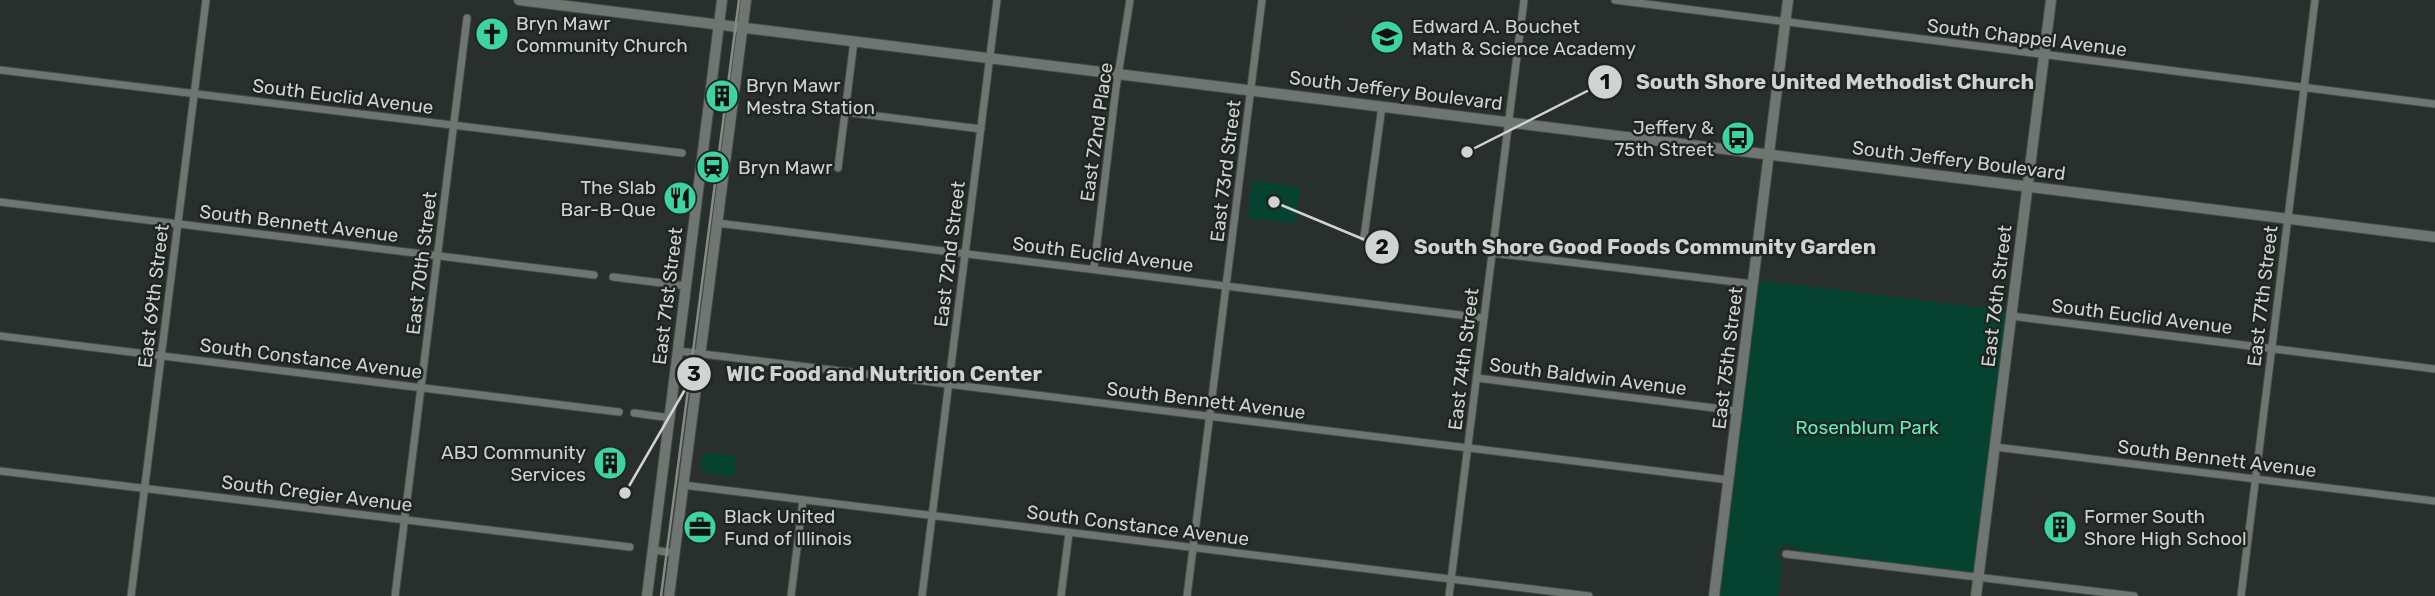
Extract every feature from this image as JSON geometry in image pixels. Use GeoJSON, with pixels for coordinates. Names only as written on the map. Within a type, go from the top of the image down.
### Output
{"type":"FeatureCollection","features":[{"type":"Feature","properties":{"kind":"street","name":"East 69th Street"},"geometry":{"type":"LineString","coordinates":[[131,596],[206,0]]}},
{"type":"Feature","properties":{"kind":"street","name":"South Jeffery Boulevard"},"geometry":{"type":"LineString","coordinates":[[519,0],[2435,237]]}},
{"type":"Feature","properties":{"kind":"street","name":"East 71st Street"},"geometry":{"type":"LineString","coordinates":[[648,596],[722,0]]}},
{"type":"Feature","properties":{"kind":"street","name":"East 71st Street"},"geometry":{"type":"LineString","coordinates":[[669,596],[746,0]]}},
{"type":"Feature","properties":{"kind":"street","name":"East 72nd Street"},"geometry":{"type":"LineString","coordinates":[[922,596],[997,0]]}},
{"type":"Feature","properties":{"kind":"street","name":"East 72nd Place"},"geometry":{"type":"LineString","coordinates":[[1094,268],[1130,0]]}},
{"type":"Feature","properties":{"kind":"street","name":"East 73rd Street"},"geometry":{"type":"LineString","coordinates":[[1187,596],[1262,0]]}},
{"type":"Feature","properties":{"kind":"street","name":"East 74th Street"},"geometry":{"type":"LineString","coordinates":[[1449,596],[1524,0]]}},
{"type":"Feature","properties":{"kind":"street","name":"South Chappel Avenue"},"geometry":{"type":"LineString","coordinates":[[1615,0],[2435,104]]}},
{"type":"Feature","properties":{"kind":"street","name":"East 75th Street"},"geometry":{"type":"LineString","coordinates":[[1714,596],[1788,0]]}},
{"type":"Feature","properties":{"kind":"street","name":"East 76th Street"},"geometry":{"type":"LineString","coordinates":[[1976,596],[2051,0]]}},
{"type":"Feature","properties":{"kind":"street","name":"East 77th Street"},"geometry":{"type":"LineString","coordinates":[[2241,596],[2315,0]]}},
{"type":"Feature","properties":{"kind":"street","name":"East 70th Street"},"geometry":{"type":"LineString","coordinates":[[395,596],[467,18]]}},
{"type":"Feature","properties":{"kind":"street"},"geometry":{"type":"LineString","coordinates":[[838,168],[854,41]]}},
{"type":"Feature","properties":{"kind":"street","name":"South Euclid Avenue"},"geometry":{"type":"LineString","coordinates":[[0,70],[682,153]]}},
{"type":"Feature","properties":{"kind":"street"},"geometry":{"type":"LineString","coordinates":[[1364,237],[1382,106]]}},
{"type":"Feature","properties":{"kind":"street"},"geometry":{"type":"LineString","coordinates":[[845,112],[981,129]]}},
{"type":"Feature","properties":{"kind":"street","name":"South Bennett Avenue"},"geometry":{"type":"LineString","coordinates":[[0,202],[594,275]]}},
{"type":"Feature","properties":{"kind":"street","name":"South Euclid Avenue"},"geometry":{"type":"LineString","coordinates":[[717,223],[1484,318]]}},
{"type":"Feature","properties":{"kind":"street"},"geometry":{"type":"LineString","coordinates":[[1492,253],[1754,284]]}},
{"type":"Feature","properties":{"kind":"street"},"geometry":{"type":"LineString","coordinates":[[613,276],[686,286]]}},
{"type":"Feature","properties":{"kind":"street","name":"South Euclid Avenue"},"geometry":{"type":"LineString","coordinates":[[2011,316],[2435,369]]}},
{"type":"Feature","properties":{"kind":"street","name":"South Constance Avenue"},"geometry":{"type":"LineString","coordinates":[[0,336],[619,412]]}},
{"type":"Feature","properties":{"kind":"street","name":"South Bennett Avenue"},"geometry":{"type":"LineString","coordinates":[[678,351],[1729,481]]}},
{"type":"Feature","properties":{"kind":"street","name":"South Baldwin Avenue"},"geometry":{"type":"LineString","coordinates":[[1477,378],[1738,411]]}},
{"type":"Feature","properties":{"kind":"street"},"geometry":{"type":"LineString","coordinates":[[634,413],[671,418]]}},
{"type":"Feature","properties":{"kind":"street","name":"South Bennett Avenue"},"geometry":{"type":"LineString","coordinates":[[1995,447],[2435,501]]}},
{"type":"Feature","properties":{"kind":"street","name":"South Cregier Avenue"},"geometry":{"type":"LineString","coordinates":[[0,471],[630,547]]}},
{"type":"Feature","properties":{"kind":"street","name":"South Constance Avenue"},"geometry":{"type":"LineString","coordinates":[[683,485],[1589,596]]}},
{"type":"Feature","properties":{"kind":"street"},"geometry":{"type":"LineString","coordinates":[[791,596],[803,500]]}},
{"type":"Feature","properties":{"kind":"street"},"geometry":{"type":"LineString","coordinates":[[1061,596],[1069,533]]}},
{"type":"Feature","properties":{"kind":"street"},"geometry":{"type":"LineString","coordinates":[[653,550],[674,553]]}},
{"type":"Feature","properties":{"kind":"street"},"geometry":{"type":"LineString","coordinates":[[1786,554],[2134,596]]}},
{"type":"Feature","properties":{"kind":"green space"},"geometry":{"type":"Polygon","coordinates":[[[1252,180],[1300,187],[1295,224],[1248,218],[1252,180]]]}},
{"type":"Feature","properties":{"kind":"green space","name":"Rosenblum Park"},"geometry":{"type":"Polygon","coordinates":[[[1758,280],[2010,311],[1977,573],[1802,551],[1785,544],[1776,554],[1782,564],[1778,596],[1719,596],[1758,280]]]}},
{"type":"Feature","properties":{"kind":"green space"},"geometry":{"type":"Polygon","coordinates":[[[703,452],[736,456],[734,477],[705,473],[701,469],[703,452]]]}},
{"type":"Feature","properties":{"kind":"railway"},"geometry":{"type":"LineString","coordinates":[[661,596],[739,0]]}},
{"type":"Feature","properties":{"kind":"place","name":"Bryn Mawr Community Church"},"geometry":{"type":"Point","coordinates":[492,34]}},
{"type":"Feature","properties":{"kind":"place","name":"Edward A. Bouchet Math & Science Academy"},"geometry":{"type":"Point","coordinates":[1387,37]}},
{"type":"Feature","properties":{"kind":"place","name":"Bryn Mawr Mestra Station"},"geometry":{"type":"Point","coordinates":[722,96]}},
{"type":"Feature","properties":{"kind":"place","name":"Jeffery & 75th Street"},"geometry":{"type":"Point","coordinates":[1738,138]}},
{"type":"Feature","properties":{"kind":"place","name":"South Shore United Methodist Church"},"geometry":{"type":"Point","coordinates":[1467,152]}},
{"type":"Feature","properties":{"kind":"place","name":"Bryn Mawr"},"geometry":{"type":"Point","coordinates":[713,167]}},
{"type":"Feature","properties":{"kind":"place","name":"The Slab Bar-B-Que"},"geometry":{"type":"Point","coordinates":[680,198]}},
{"type":"Feature","properties":{"kind":"place","name":"South Shore Good Foods Community Garden"},"geometry":{"type":"Point","coordinates":[1274,202]}},
{"type":"Feature","properties":{"kind":"place","name":"ABJ Community Services"},"geometry":{"type":"Point","coordinates":[610,463]}},
{"type":"Feature","properties":{"kind":"place","name":"WIC Food and Nutrition Center"},"geometry":{"type":"Point","coordinates":[625,493]}},
{"type":"Feature","properties":{"kind":"place","name":"Black United Fund of Illinois"},"geometry":{"type":"Point","coordinates":[700,527]}},
{"type":"Feature","properties":{"kind":"place","name":"Former South Shore High School"},"geometry":{"type":"Point","coordinates":[2060,527]}}]}
